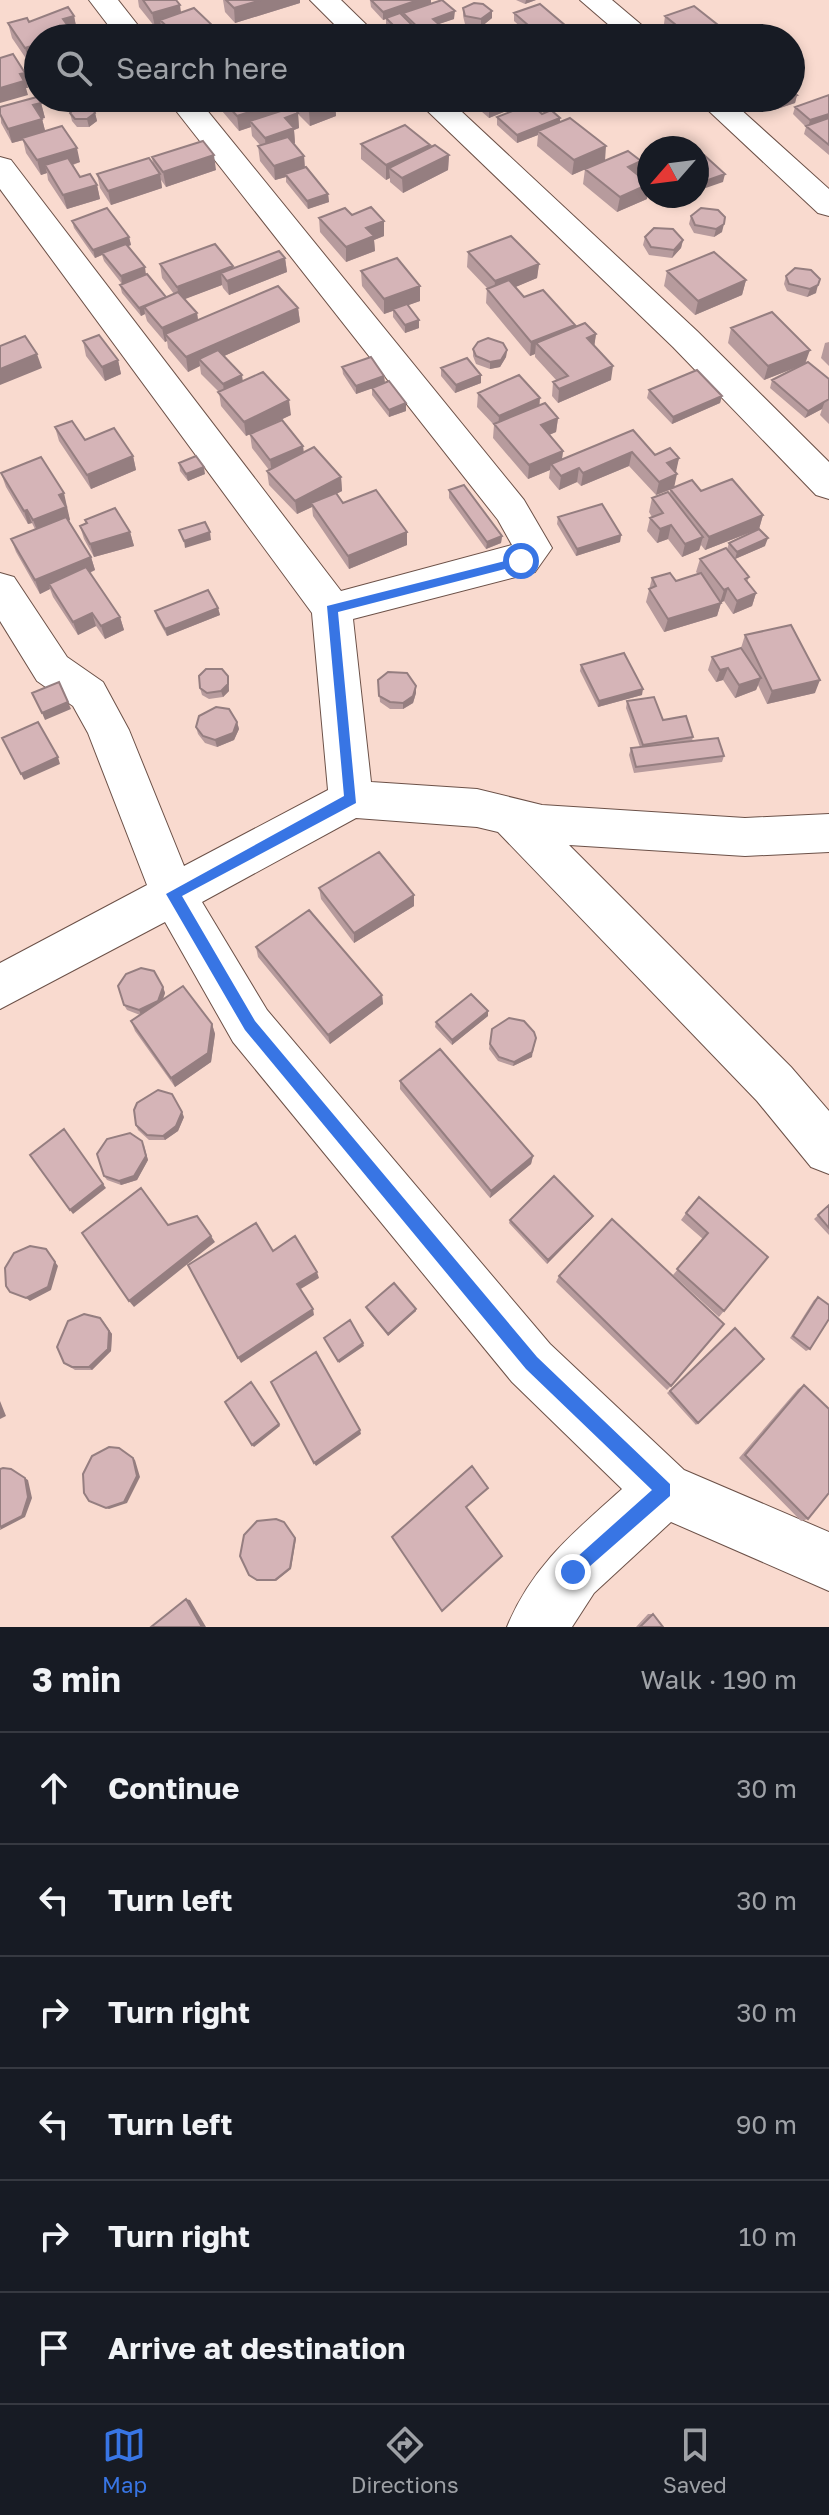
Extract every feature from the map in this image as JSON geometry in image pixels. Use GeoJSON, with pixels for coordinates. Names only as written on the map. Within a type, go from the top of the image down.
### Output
{"type":"FeatureCollection","features":[{"type":"Feature","properties":{"kind":"street"},"geometry":{"type":"LineString","coordinates":[[103,0],[122,24]]}},
{"type":"Feature","properties":{"kind":"street"},"geometry":{"type":"LineString","coordinates":[[324,0],[350,24]]}},
{"type":"Feature","properties":{"kind":"street"},"geometry":{"type":"LineString","coordinates":[[594,0],[624,24]]}},
{"type":"Feature","properties":{"kind":"street"},"geometry":{"type":"LineString","coordinates":[[192,112],[511,510],[533,548],[521,561],[332,609]]}},
{"type":"Feature","properties":{"kind":"street"},"geometry":{"type":"LineString","coordinates":[[444,112],[685,339],[829,485]]}},
{"type":"Feature","properties":{"kind":"street"},"geometry":{"type":"LineString","coordinates":[[725,112],[829,206]]}},
{"type":"Feature","properties":{"kind":"street"},"geometry":{"type":"LineString","coordinates":[[0,167],[332,609],[351,799]]}},
{"type":"Feature","properties":{"kind":"street"},"geometry":{"type":"LineString","coordinates":[[0,588],[52,669],[88,694],[108,730],[173,894],[250,1026],[531,1363],[664,1490],[829,1562]]}},
{"type":"Feature","properties":{"kind":"street"},"geometry":{"type":"LineString","coordinates":[[4,979],[351,799],[477,808],[542,824],[745,837],[829,833]]}},
{"type":"Feature","properties":{"kind":"street"},"geometry":{"type":"LineString","coordinates":[[511,816],[774,1084],[829,1149]]}},
{"type":"Feature","properties":{"kind":"street"},"geometry":{"type":"LineString","coordinates":[[537,1627],[573,1572],[664,1490]]}},
{"type":"Feature","properties":{"kind":"building"},"geometry":{"type":"Polygon","coordinates":[[[143,0],[176,0],[180,5],[152,13],[143,0]]]}},
{"type":"Feature","properties":{"kind":"building"},"geometry":{"type":"Polygon","coordinates":[[[226,0],[261,0],[234,8],[226,0]]]}},
{"type":"Feature","properties":{"kind":"building"},"geometry":{"type":"Polygon","coordinates":[[[371,0],[418,0],[383,12],[371,0]]]}},
{"type":"Feature","properties":{"kind":"building"},"geometry":{"type":"Polygon","coordinates":[[[442,0],[455,11],[433,19],[439,24],[414,24],[403,13],[442,0]]]}},
{"type":"Feature","properties":{"kind":"building"},"geometry":{"type":"Polygon","coordinates":[[[474,3],[483,4],[492,11],[481,19],[465,16],[463,8],[474,3]]]}},
{"type":"Feature","properties":{"kind":"building"},"geometry":{"type":"Polygon","coordinates":[[[540,4],[564,24],[527,24],[514,13],[540,4]]]}},
{"type":"Feature","properties":{"kind":"building"},"geometry":{"type":"Polygon","coordinates":[[[694,6],[717,24],[675,24],[665,16],[694,6]]]}},
{"type":"Feature","properties":{"kind":"building"},"geometry":{"type":"Polygon","coordinates":[[[68,7],[74,16],[63,19],[67,24],[24,24],[24,47],[8,23],[27,18],[29,22],[68,7]]]}},
{"type":"Feature","properties":{"kind":"building"},"geometry":{"type":"Polygon","coordinates":[[[194,8],[211,24],[164,24],[160,20],[194,8]]]}},
{"type":"Feature","properties":{"kind":"building"},"geometry":{"type":"Polygon","coordinates":[[[400,13],[411,24],[392,24],[386,18],[400,13]]]}},
{"type":"Feature","properties":{"kind":"building"},"geometry":{"type":"Polygon","coordinates":[[[13,54],[24,71],[20,74],[24,81],[0,88],[0,58],[13,54]]]}},
{"type":"Feature","properties":{"kind":"building"},"geometry":{"type":"Polygon","coordinates":[[[829,95],[829,114],[810,120],[801,112],[805,112],[805,103],[829,95]]]}},
{"type":"Feature","properties":{"kind":"building"},"geometry":{"type":"Polygon","coordinates":[[[24,101],[24,112],[38,112],[42,119],[8,129],[0,107],[24,101]]]}},
{"type":"Feature","properties":{"kind":"building"},"geometry":{"type":"Polygon","coordinates":[[[278,112],[298,113],[285,118],[294,128],[265,138],[250,121],[278,112]]]}},
{"type":"Feature","properties":{"kind":"building"},"geometry":{"type":"Polygon","coordinates":[[[510,112],[553,112],[560,118],[517,135],[497,117],[510,112]]]}},
{"type":"Feature","properties":{"kind":"building"},"geometry":{"type":"Polygon","coordinates":[[[70,113],[95,113],[87,119],[75,119],[70,113]]]}},
{"type":"Feature","properties":{"kind":"building"},"geometry":{"type":"Polygon","coordinates":[[[570,118],[606,146],[574,160],[538,131],[570,118]]]}},
{"type":"Feature","properties":{"kind":"building"},"geometry":{"type":"Polygon","coordinates":[[[829,118],[829,145],[806,126],[829,118]]]}},
{"type":"Feature","properties":{"kind":"building"},"geometry":{"type":"Polygon","coordinates":[[[405,125],[430,145],[386,165],[361,144],[405,125]]]}},
{"type":"Feature","properties":{"kind":"building"},"geometry":{"type":"Polygon","coordinates":[[[62,126],[77,148],[37,160],[22,138],[62,126]]]}},
{"type":"Feature","properties":{"kind":"building"},"geometry":{"type":"Polygon","coordinates":[[[288,137],[304,156],[274,166],[258,146],[288,137]]]}},
{"type":"Feature","properties":{"kind":"building"},"geometry":{"type":"Polygon","coordinates":[[[203,141],[214,155],[163,172],[152,157],[203,141]]]}},
{"type":"Feature","properties":{"kind":"building"},"geometry":{"type":"Polygon","coordinates":[[[435,145],[449,155],[402,178],[389,168],[435,145]]]}},
{"type":"Feature","properties":{"kind":"building"},"geometry":{"type":"Polygon","coordinates":[[[628,151],[637,158],[637,163],[628,167],[637,174],[637,189],[620,197],[585,169],[628,151]]]}},
{"type":"Feature","properties":{"kind":"building"},"geometry":{"type":"Polygon","coordinates":[[[68,158],[80,177],[90,174],[97,185],[63,195],[45,165],[68,158]]]}},
{"type":"Feature","properties":{"kind":"building"},"geometry":{"type":"Polygon","coordinates":[[[149,158],[160,174],[108,191],[97,174],[149,158]]]}},
{"type":"Feature","properties":{"kind":"building"},"geometry":{"type":"Polygon","coordinates":[[[709,160],[725,174],[709,180],[709,160]]]}},
{"type":"Feature","properties":{"kind":"building"},"geometry":{"type":"Polygon","coordinates":[[[306,167],[328,194],[307,201],[285,174],[306,167]]]}},
{"type":"Feature","properties":{"kind":"building"},"geometry":{"type":"Polygon","coordinates":[[[371,207],[384,221],[366,228],[374,236],[346,247],[319,218],[345,208],[352,215],[371,207]]]}},
{"type":"Feature","properties":{"kind":"building"},"geometry":{"type":"Polygon","coordinates":[[[107,208],[129,237],[93,250],[72,221],[107,208]]]}},
{"type":"Feature","properties":{"kind":"building"},"geometry":{"type":"Polygon","coordinates":[[[701,208],[718,210],[725,217],[724,224],[716,229],[695,225],[691,216],[701,208]]]}},
{"type":"Feature","properties":{"kind":"building"},"geometry":{"type":"Polygon","coordinates":[[[654,228],[673,229],[683,240],[674,250],[651,247],[645,237],[654,228]]]}},
{"type":"Feature","properties":{"kind":"building"},"geometry":{"type":"Polygon","coordinates":[[[511,236],[539,264],[495,281],[468,252],[511,236]]]}},
{"type":"Feature","properties":{"kind":"building"},"geometry":{"type":"Polygon","coordinates":[[[126,244],[145,267],[121,276],[102,253],[126,244]]]}},
{"type":"Feature","properties":{"kind":"building"},"geometry":{"type":"Polygon","coordinates":[[[215,244],[233,266],[177,287],[160,264],[215,244]]]}},
{"type":"Feature","properties":{"kind":"building"},"geometry":{"type":"Polygon","coordinates":[[[279,251],[285,258],[227,281],[221,273],[279,251]]]}},
{"type":"Feature","properties":{"kind":"building"},"geometry":{"type":"Polygon","coordinates":[[[714,252],[746,280],[698,301],[667,271],[714,252]]]}},
{"type":"Feature","properties":{"kind":"building"},"geometry":{"type":"Polygon","coordinates":[[[397,258],[420,286],[384,299],[361,271],[397,258]]]}},
{"type":"Feature","properties":{"kind":"building"},"geometry":{"type":"Polygon","coordinates":[[[795,268],[811,270],[820,279],[818,285],[810,289],[789,284],[786,276],[795,268]]]}},
{"type":"Feature","properties":{"kind":"building"},"geometry":{"type":"Polygon","coordinates":[[[147,274],[166,297],[139,308],[120,285],[147,274]]]}},
{"type":"Feature","properties":{"kind":"building"},"geometry":{"type":"Polygon","coordinates":[[[509,280],[524,297],[543,290],[575,325],[531,342],[487,289],[509,280]]]}},
{"type":"Feature","properties":{"kind":"building"},"geometry":{"type":"Polygon","coordinates":[[[278,286],[298,308],[186,357],[165,334],[278,286]]]}},
{"type":"Feature","properties":{"kind":"building"},"geometry":{"type":"Polygon","coordinates":[[[178,292],[197,313],[162,328],[144,307],[178,292]]]}},
{"type":"Feature","properties":{"kind":"building"},"geometry":{"type":"Polygon","coordinates":[[[407,304],[419,320],[405,325],[393,309],[407,304]]]}},
{"type":"Feature","properties":{"kind":"building"},"geometry":{"type":"Polygon","coordinates":[[[772,312],[810,350],[768,366],[731,328],[772,312]]]}},
{"type":"Feature","properties":{"kind":"building"},"geometry":{"type":"Polygon","coordinates":[[[585,323],[596,334],[587,338],[613,366],[559,389],[553,382],[568,376],[536,343],[585,323]]]}},
{"type":"Feature","properties":{"kind":"building"},"geometry":{"type":"Polygon","coordinates":[[[99,335],[118,360],[102,367],[83,341],[99,335]]]}},
{"type":"Feature","properties":{"kind":"building"},"geometry":{"type":"Polygon","coordinates":[[[25,336],[37,354],[0,369],[0,346],[25,336]]]}},
{"type":"Feature","properties":{"kind":"building"},"geometry":{"type":"Polygon","coordinates":[[[488,338],[503,343],[507,350],[501,360],[490,362],[476,356],[473,349],[478,342],[488,338]]]}},
{"type":"Feature","properties":{"kind":"building"},"geometry":{"type":"Polygon","coordinates":[[[218,350],[242,375],[223,384],[199,359],[218,350]]]}},
{"type":"Feature","properties":{"kind":"building"},"geometry":{"type":"Polygon","coordinates":[[[371,357],[384,376],[356,386],[342,367],[371,357]]]}},
{"type":"Feature","properties":{"kind":"building"},"geometry":{"type":"Polygon","coordinates":[[[467,358],[481,375],[456,385],[441,368],[467,358]]]}},
{"type":"Feature","properties":{"kind":"building"},"geometry":{"type":"Polygon","coordinates":[[[808,362],[829,379],[829,399],[808,411],[772,380],[808,362]]]}},
{"type":"Feature","properties":{"kind":"building"},"geometry":{"type":"Polygon","coordinates":[[[697,370],[722,396],[673,417],[649,390],[697,370]]]}},
{"type":"Feature","properties":{"kind":"building"},"geometry":{"type":"Polygon","coordinates":[[[263,372],[289,400],[244,422],[218,392],[263,372]]]}},
{"type":"Feature","properties":{"kind":"building"},"geometry":{"type":"Polygon","coordinates":[[[519,375],[540,398],[499,416],[478,393],[519,375]]]}},
{"type":"Feature","properties":{"kind":"building"},"geometry":{"type":"Polygon","coordinates":[[[389,381],[406,403],[389,410],[372,388],[389,381]]]}},
{"type":"Feature","properties":{"kind":"building"},"geometry":{"type":"Polygon","coordinates":[[[545,403],[558,418],[541,425],[563,451],[529,465],[494,424],[545,403]]]}},
{"type":"Feature","properties":{"kind":"building"},"geometry":{"type":"Polygon","coordinates":[[[282,420],[303,446],[270,460],[250,434],[282,420]]]}},
{"type":"Feature","properties":{"kind":"building"},"geometry":{"type":"Polygon","coordinates":[[[72,421],[85,440],[114,428],[133,456],[87,475],[55,427],[72,421]]]}},
{"type":"Feature","properties":{"kind":"building"},"geometry":{"type":"Polygon","coordinates":[[[633,430],[655,455],[670,448],[679,458],[667,463],[677,474],[659,482],[632,452],[583,473],[579,468],[561,476],[551,464],[633,430]]]}},
{"type":"Feature","properties":{"kind":"building"},"geometry":{"type":"Polygon","coordinates":[[[314,447],[341,477],[295,501],[267,471],[314,447]]]}},
{"type":"Feature","properties":{"kind":"building"},"geometry":{"type":"Polygon","coordinates":[[[196,456],[204,467],[186,474],[179,463],[196,456]]]}},
{"type":"Feature","properties":{"kind":"building"},"geometry":{"type":"Polygon","coordinates":[[[41,457],[64,493],[59,495],[66,507],[33,520],[1,473],[41,457]]]}},
{"type":"Feature","properties":{"kind":"building"},"geometry":{"type":"Polygon","coordinates":[[[732,479],[763,515],[709,537],[670,489],[692,480],[701,491],[732,479]]]}},
{"type":"Feature","properties":{"kind":"building"},"geometry":{"type":"Polygon","coordinates":[[[464,485],[502,536],[487,542],[449,490],[464,485]]]}},
{"type":"Feature","properties":{"kind":"building"},"geometry":{"type":"Polygon","coordinates":[[[376,490],[407,532],[348,556],[311,503],[336,493],[343,503],[376,490]]]}},
{"type":"Feature","properties":{"kind":"building"},"geometry":{"type":"Polygon","coordinates":[[[668,492],[703,537],[685,544],[671,525],[660,529],[650,518],[663,513],[652,498],[668,492]]]}},
{"type":"Feature","properties":{"kind":"building"},"geometry":{"type":"Polygon","coordinates":[[[602,504],[621,535],[577,549],[558,517],[602,504]]]}},
{"type":"Feature","properties":{"kind":"building"},"geometry":{"type":"Polygon","coordinates":[[[115,508],[130,532],[90,544],[80,526],[87,523],[85,520],[115,508]]]}},
{"type":"Feature","properties":{"kind":"building"},"geometry":{"type":"Polygon","coordinates":[[[66,517],[91,557],[35,580],[11,539],[66,517]]]}},
{"type":"Feature","properties":{"kind":"building"},"geometry":{"type":"Polygon","coordinates":[[[205,522],[210,532],[184,541],[179,530],[205,522]]]}},
{"type":"Feature","properties":{"kind":"building"},"geometry":{"type":"Polygon","coordinates":[[[759,529],[768,538],[737,552],[729,543],[759,529]]]}},
{"type":"Feature","properties":{"kind":"building"},"geometry":{"type":"Polygon","coordinates":[[[726,548],[749,577],[745,579],[756,593],[737,601],[728,588],[724,590],[700,559],[726,548]]]}},
{"type":"Feature","properties":{"kind":"building"},"geometry":{"type":"Polygon","coordinates":[[[86,567],[120,617],[101,626],[92,613],[73,622],[49,584],[86,567]]]}},
{"type":"Feature","properties":{"kind":"building"},"geometry":{"type":"Polygon","coordinates":[[[670,573],[676,581],[701,573],[721,603],[668,619],[649,589],[656,586],[652,578],[670,573]]]}},
{"type":"Feature","properties":{"kind":"building"},"geometry":{"type":"Polygon","coordinates":[[[208,590],[218,608],[165,629],[155,611],[208,590]]]}},
{"type":"Feature","properties":{"kind":"building"},"geometry":{"type":"Polygon","coordinates":[[[791,625],[820,680],[772,691],[745,635],[791,625]]]}},
{"type":"Feature","properties":{"kind":"building"},"geometry":{"type":"Polygon","coordinates":[[[741,648],[761,678],[739,685],[728,668],[720,670],[712,657],[741,648]]]}},
{"type":"Feature","properties":{"kind":"building"},"geometry":{"type":"Polygon","coordinates":[[[624,653],[643,689],[599,701],[581,665],[624,653]]]}},
{"type":"Feature","properties":{"kind":"building"},"geometry":{"type":"Polygon","coordinates":[[[206,669],[222,669],[228,676],[228,684],[221,691],[207,693],[200,688],[199,676],[206,669]]]}},
{"type":"Feature","properties":{"kind":"building"},"geometry":{"type":"Polygon","coordinates":[[[388,672],[407,673],[416,686],[413,696],[403,703],[390,702],[379,696],[378,680],[388,672]]]}},
{"type":"Feature","properties":{"kind":"building"},"geometry":{"type":"Polygon","coordinates":[[[59,682],[68,702],[42,713],[32,693],[59,682]]]}},
{"type":"Feature","properties":{"kind":"building"},"geometry":{"type":"Polygon","coordinates":[[[654,697],[663,720],[686,716],[693,737],[643,745],[627,701],[654,697]]]}},
{"type":"Feature","properties":{"kind":"building"},"geometry":{"type":"Polygon","coordinates":[[[216,707],[229,709],[237,722],[233,733],[215,740],[203,736],[196,727],[199,716],[216,707]]]}},
{"type":"Feature","properties":{"kind":"building"},"geometry":{"type":"Polygon","coordinates":[[[38,722],[58,757],[21,774],[2,738],[38,722]]]}},
{"type":"Feature","properties":{"kind":"building"},"geometry":{"type":"Polygon","coordinates":[[[718,738],[724,756],[636,767],[631,748],[718,738]]]}},
{"type":"Feature","properties":{"kind":"building"},"geometry":{"type":"Polygon","coordinates":[[[379,852],[414,895],[354,933],[319,888],[379,852]]]}},
{"type":"Feature","properties":{"kind":"building"},"geometry":{"type":"Polygon","coordinates":[[[309,910],[382,995],[328,1035],[256,947],[309,910]]]}},
{"type":"Feature","properties":{"kind":"building"},"geometry":{"type":"Polygon","coordinates":[[[141,968],[154,971],[163,987],[158,1001],[139,1010],[124,1005],[118,986],[126,974],[141,968]]]}},
{"type":"Feature","properties":{"kind":"building"},"geometry":{"type":"Polygon","coordinates":[[[183,986],[212,1024],[208,1053],[171,1078],[131,1021],[183,986]]]}},
{"type":"Feature","properties":{"kind":"building"},"geometry":{"type":"Polygon","coordinates":[[[471,994],[488,1011],[452,1040],[436,1022],[471,994]]]}},
{"type":"Feature","properties":{"kind":"building"},"geometry":{"type":"Polygon","coordinates":[[[509,1018],[524,1021],[536,1038],[532,1052],[514,1062],[499,1057],[490,1044],[492,1029],[509,1018]]]}},
{"type":"Feature","properties":{"kind":"building"},"geometry":{"type":"Polygon","coordinates":[[[440,1049],[533,1156],[491,1191],[400,1081],[440,1049]]]}},
{"type":"Feature","properties":{"kind":"building"},"geometry":{"type":"Polygon","coordinates":[[[158,1090],[172,1094],[182,1112],[176,1126],[163,1136],[147,1135],[136,1125],[134,1110],[137,1103],[158,1090]]]}},
{"type":"Feature","properties":{"kind":"building"},"geometry":{"type":"Polygon","coordinates":[[[64,1129],[103,1184],[70,1210],[30,1155],[64,1129]]]}},
{"type":"Feature","properties":{"kind":"building"},"geometry":{"type":"Polygon","coordinates":[[[130,1133],[142,1141],[146,1156],[134,1176],[119,1181],[104,1176],[97,1154],[107,1139],[130,1133]]]}},
{"type":"Feature","properties":{"kind":"building"},"geometry":{"type":"Polygon","coordinates":[[[554,1176],[593,1216],[548,1260],[510,1220],[554,1176]]]}},
{"type":"Feature","properties":{"kind":"building"},"geometry":{"type":"Polygon","coordinates":[[[141,1188],[168,1225],[197,1216],[211,1236],[129,1301],[82,1233],[141,1188]]]}},
{"type":"Feature","properties":{"kind":"building"},"geometry":{"type":"Polygon","coordinates":[[[699,1197],[768,1257],[724,1311],[677,1269],[708,1233],[686,1213],[699,1197]]]}},
{"type":"Feature","properties":{"kind":"building"},"geometry":{"type":"Polygon","coordinates":[[[829,1205],[829,1228],[818,1215],[829,1205]]]}},
{"type":"Feature","properties":{"kind":"building"},"geometry":{"type":"Polygon","coordinates":[[[612,1219],[724,1324],[671,1386],[559,1276],[612,1219]]]}},
{"type":"Feature","properties":{"kind":"building"},"geometry":{"type":"Polygon","coordinates":[[[256,1223],[273,1251],[295,1236],[317,1272],[297,1284],[313,1309],[238,1358],[188,1265],[256,1223]]]}},
{"type":"Feature","properties":{"kind":"building"},"geometry":{"type":"Polygon","coordinates":[[[30,1246],[46,1249],[55,1262],[48,1287],[26,1298],[10,1292],[6,1286],[5,1268],[14,1253],[30,1246]]]}},
{"type":"Feature","properties":{"kind":"building"},"geometry":{"type":"Polygon","coordinates":[[[394,1283],[416,1309],[388,1334],[366,1307],[394,1283]]]}},
{"type":"Feature","properties":{"kind":"building"},"geometry":{"type":"Polygon","coordinates":[[[818,1297],[829,1305],[829,1319],[810,1349],[793,1336],[818,1297]]]}},
{"type":"Feature","properties":{"kind":"building"},"geometry":{"type":"Polygon","coordinates":[[[84,1314],[100,1318],[109,1331],[108,1349],[89,1367],[72,1367],[64,1363],[57,1347],[68,1321],[84,1314]]]}},
{"type":"Feature","properties":{"kind":"building"},"geometry":{"type":"Polygon","coordinates":[[[350,1320],[363,1343],[338,1361],[324,1338],[350,1320]]]}},
{"type":"Feature","properties":{"kind":"building"},"geometry":{"type":"Polygon","coordinates":[[[735,1328],[764,1359],[698,1423],[670,1391],[735,1328]]]}},
{"type":"Feature","properties":{"kind":"building"},"geometry":{"type":"Polygon","coordinates":[[[316,1352],[360,1430],[314,1463],[271,1382],[316,1352]]]}},
{"type":"Feature","properties":{"kind":"building"},"geometry":{"type":"Polygon","coordinates":[[[251,1382],[279,1424],[252,1445],[225,1402],[251,1382]]]}},
{"type":"Feature","properties":{"kind":"building"},"geometry":{"type":"Polygon","coordinates":[[[804,1385],[829,1409],[829,1493],[808,1519],[745,1455],[804,1385]]]}},
{"type":"Feature","properties":{"kind":"building"},"geometry":{"type":"Polygon","coordinates":[[[109,1447],[119,1448],[133,1458],[137,1476],[124,1502],[106,1508],[89,1501],[84,1493],[83,1474],[92,1456],[109,1447]]]}},
{"type":"Feature","properties":{"kind":"building"},"geometry":{"type":"Polygon","coordinates":[[[472,1466],[488,1488],[466,1507],[502,1556],[442,1611],[392,1537],[472,1466]]]}},
{"type":"Feature","properties":{"kind":"building"},"geometry":{"type":"Polygon","coordinates":[[[0,1469],[11,1469],[25,1478],[28,1497],[22,1516],[0,1527],[0,1469]]]}},
{"type":"Feature","properties":{"kind":"building"},"geometry":{"type":"Polygon","coordinates":[[[276,1519],[284,1522],[295,1538],[290,1568],[275,1580],[257,1580],[249,1575],[240,1556],[244,1535],[257,1521],[276,1519]]]}},
{"type":"Feature","properties":{"kind":"building"},"geometry":{"type":"Polygon","coordinates":[[[186,1599],[202,1627],[151,1627],[186,1599]]]}},
{"type":"Feature","properties":{"kind":"building"},"geometry":{"type":"Polygon","coordinates":[[[653,1614],[663,1627],[640,1627],[653,1614]]]}},
{"type":"Feature","properties":{"kind":"route"},"geometry":{"type":"LineString","coordinates":[[521,561],[332,609],[351,799],[173,894],[250,1026],[531,1363],[664,1490],[573,1572]]}}]}
